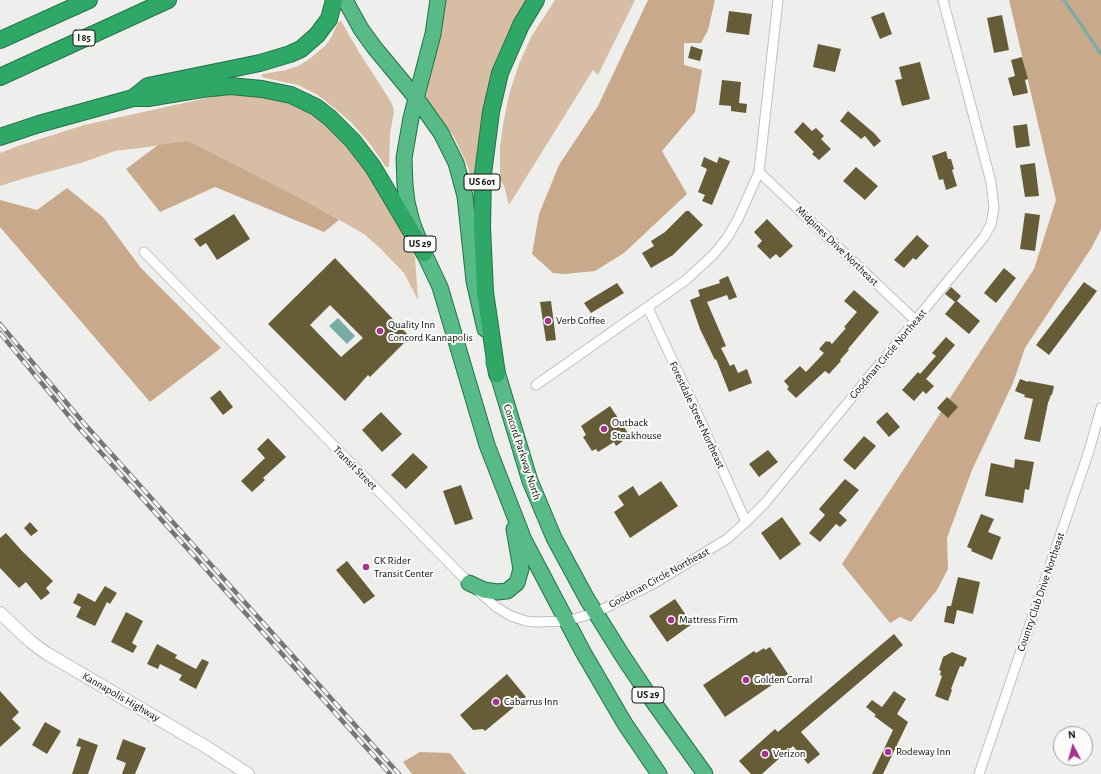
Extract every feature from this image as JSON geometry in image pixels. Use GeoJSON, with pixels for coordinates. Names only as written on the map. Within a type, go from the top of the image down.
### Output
{"type":"FeatureCollection","features":[{"type":"Feature","properties":{"kind":"highway"},"geometry":{"type":"LineString","coordinates":[[0,40],[89,0]]}},
{"type":"Feature","properties":{"kind":"highway","name":"I 85"},"geometry":{"type":"LineString","coordinates":[[0,77],[168,0]]}},
{"type":"Feature","properties":{"kind":"highway"},"geometry":{"type":"LineString","coordinates":[[133,98],[148,86],[260,63],[301,49],[317,35],[329,19],[334,0]]}},
{"type":"Feature","properties":{"kind":"highway","name":"Concord Parkway North"},"geometry":{"type":"LineString","coordinates":[[345,0],[361,29],[417,99],[450,150],[460,176],[466,203],[476,291],[497,374],[520,453],[543,514],[567,564],[596,613],[652,700],[705,774]]}},
{"type":"Feature","properties":{"kind":"highway","name":"US 29"},"geometry":{"type":"LineString","coordinates":[[438,0],[433,34],[407,137],[404,172],[407,202],[414,229],[440,287],[452,322],[484,438],[527,546],[583,652],[625,724],[659,774]]}},
{"type":"Feature","properties":{"kind":"highway","name":"US 601"},"geometry":{"type":"LineString","coordinates":[[497,374],[485,292],[482,227],[483,174],[491,112],[500,73],[521,25],[536,0]]}},
{"type":"Feature","properties":{"kind":"highway"},"geometry":{"type":"LineString","coordinates":[[0,137],[39,124],[133,98],[148,98],[230,86],[248,87],[291,95],[316,107],[353,140],[374,167],[424,253]]}},
{"type":"Feature","properties":{"kind":"highway"},"geometry":{"type":"LineString","coordinates":[[469,582],[484,590],[497,592],[507,591],[517,583],[520,569],[508,499]]}},
{"type":"Feature","properties":{"kind":"main road","name":"Kannapolis Highway"},"geometry":{"type":"LineString","coordinates":[[0,613],[31,642],[46,653],[208,748],[248,774]]}},
{"type":"Feature","properties":{"kind":"street"},"geometry":{"type":"LineString","coordinates":[[536,385],[686,280],[714,254],[727,238],[738,219],[759,172],[778,0]]}},
{"type":"Feature","properties":{"kind":"street","name":"Goodman Circle Northeast"},"geometry":{"type":"LineString","coordinates":[[596,613],[659,580],[727,539],[746,522],[765,503],[984,237],[991,224],[994,208],[991,182],[943,0]]}},
{"type":"Feature","properties":{"kind":"street","name":"Midpines Drive Northeast"},"geometry":{"type":"LineString","coordinates":[[759,172],[916,321]]}},
{"type":"Feature","properties":{"kind":"street","name":"Transit Street"},"geometry":{"type":"LineString","coordinates":[[144,252],[342,454],[469,582],[496,607],[511,616],[526,621],[536,622],[566,621],[596,613]]}},
{"type":"Feature","properties":{"kind":"street","name":"Forestdale Street Northeast"},"geometry":{"type":"LineString","coordinates":[[648,308],[746,522]]}},
{"type":"Feature","properties":{"kind":"street","name":"Country Club Drive Northeast"},"geometry":{"type":"LineString","coordinates":[[979,774],[1089,451],[1101,408]]}},
{"type":"Feature","properties":{"kind":"shaded area"},"geometry":{"type":"Polygon","coordinates":[[[445,0],[527,0],[507,34],[495,64],[484,106],[476,173],[473,175],[470,173],[454,137],[427,99],[426,95],[442,24],[445,0]]]}},
{"type":"Feature","properties":{"kind":"shaded area"},"geometry":{"type":"Polygon","coordinates":[[[555,0],[635,0],[598,75],[593,70],[509,205],[504,186],[500,180],[500,147],[510,91],[519,64],[531,37],[555,0]]]}},
{"type":"Feature","properties":{"kind":"shaded area"},"geometry":{"type":"Polygon","coordinates":[[[648,0],[715,0],[708,30],[701,43],[684,43],[684,65],[702,70],[695,112],[662,151],[687,194],[624,253],[595,271],[565,274],[553,273],[532,254],[539,214],[559,165],[598,106],[648,0]]]}},
{"type":"Feature","properties":{"kind":"shaded area"},"geometry":{"type":"Polygon","coordinates":[[[1009,0],[1101,0],[1101,229],[1092,247],[1025,348],[1013,383],[972,470],[947,538],[948,569],[937,590],[911,622],[900,617],[890,623],[842,564],[1034,269],[1056,200],[1009,0]]]}},
{"type":"Feature","properties":{"kind":"shaded area"},"geometry":{"type":"Polygon","coordinates":[[[341,21],[393,107],[394,112],[390,134],[389,167],[386,167],[370,144],[351,122],[318,95],[298,85],[261,76],[263,74],[286,70],[298,66],[308,60],[326,45],[338,22],[341,21]]]}},
{"type":"Feature","properties":{"kind":"shaded area"},"geometry":{"type":"Polygon","coordinates":[[[225,94],[272,95],[337,123],[399,224],[415,258],[418,300],[404,273],[364,234],[304,200],[188,142],[115,151],[81,163],[0,186],[0,153],[84,125],[225,94]]]}},
{"type":"Feature","properties":{"kind":"shaded area"},"geometry":{"type":"Polygon","coordinates":[[[188,141],[304,200],[339,220],[324,232],[215,187],[160,212],[126,169],[158,145],[188,141]]]}},
{"type":"Feature","properties":{"kind":"shaded area"},"geometry":{"type":"Polygon","coordinates":[[[67,188],[103,217],[141,268],[221,348],[150,402],[0,227],[0,200],[37,210],[67,188]]]}},
{"type":"Feature","properties":{"kind":"shaded area"},"geometry":{"type":"Polygon","coordinates":[[[420,752],[450,753],[466,774],[412,774],[403,762],[420,752]]]}},
{"type":"Feature","properties":{"kind":"water"},"geometry":{"type":"Polygon","coordinates":[[[338,318],[355,336],[347,344],[329,326],[338,318]]]}},
{"type":"Feature","properties":{"kind":"building"},"geometry":{"type":"Polygon","coordinates":[[[729,11],[752,14],[749,35],[726,32],[729,11]]]}},
{"type":"Feature","properties":{"kind":"building"},"geometry":{"type":"Polygon","coordinates":[[[884,12],[892,34],[880,39],[871,17],[884,12]]]}},
{"type":"Feature","properties":{"kind":"building"},"geometry":{"type":"Polygon","coordinates":[[[1002,15],[1009,50],[994,53],[987,18],[1002,15]]]}},
{"type":"Feature","properties":{"kind":"building"},"geometry":{"type":"Polygon","coordinates":[[[818,44],[841,49],[835,72],[813,67],[818,44]]]}},
{"type":"Feature","properties":{"kind":"building"},"geometry":{"type":"Polygon","coordinates":[[[691,46],[703,50],[700,61],[688,58],[691,46]]]}},
{"type":"Feature","properties":{"kind":"building"},"geometry":{"type":"Polygon","coordinates":[[[1022,57],[1028,79],[1025,80],[1028,93],[1013,96],[1008,78],[1015,76],[1011,60],[1022,57]]]}},
{"type":"Feature","properties":{"kind":"building"},"geometry":{"type":"Polygon","coordinates":[[[920,62],[930,99],[902,106],[895,80],[902,79],[899,67],[920,62]]]}},
{"type":"Feature","properties":{"kind":"building"},"geometry":{"type":"Polygon","coordinates":[[[722,80],[741,82],[739,103],[747,104],[746,113],[731,111],[731,106],[719,105],[722,80]]]}},
{"type":"Feature","properties":{"kind":"building"},"geometry":{"type":"Polygon","coordinates":[[[848,111],[874,133],[881,141],[874,147],[865,136],[861,139],[840,121],[848,111]]]}},
{"type":"Feature","properties":{"kind":"building"},"geometry":{"type":"Polygon","coordinates":[[[803,122],[812,131],[816,128],[824,136],[821,139],[831,149],[819,160],[812,154],[814,152],[794,132],[803,122]]]}},
{"type":"Feature","properties":{"kind":"building"},"geometry":{"type":"Polygon","coordinates":[[[1027,124],[1030,146],[1016,148],[1013,126],[1027,124]]]}},
{"type":"Feature","properties":{"kind":"building"},"geometry":{"type":"Polygon","coordinates":[[[946,151],[948,159],[951,159],[954,169],[952,170],[957,186],[946,190],[943,179],[939,180],[932,156],[946,151]]]}},
{"type":"Feature","properties":{"kind":"building"},"geometry":{"type":"Polygon","coordinates":[[[704,157],[717,163],[719,157],[730,161],[712,205],[702,201],[705,195],[698,192],[707,169],[701,166],[704,157]]]}},
{"type":"Feature","properties":{"kind":"building"},"geometry":{"type":"Polygon","coordinates":[[[1035,163],[1039,196],[1025,197],[1020,165],[1035,163]]]}},
{"type":"Feature","properties":{"kind":"building"},"geometry":{"type":"Polygon","coordinates":[[[856,167],[878,186],[865,200],[843,181],[856,167]]]}},
{"type":"Feature","properties":{"kind":"building"},"geometry":{"type":"Polygon","coordinates":[[[686,211],[689,211],[703,225],[673,255],[651,268],[642,253],[654,246],[651,241],[665,232],[686,211]]]}},
{"type":"Feature","properties":{"kind":"building"},"geometry":{"type":"Polygon","coordinates":[[[1025,213],[1040,215],[1035,251],[1020,249],[1025,213]]]}},
{"type":"Feature","properties":{"kind":"building"},"geometry":{"type":"Polygon","coordinates":[[[234,214],[250,239],[217,260],[206,243],[200,247],[194,239],[234,214]]]}},
{"type":"Feature","properties":{"kind":"building"},"geometry":{"type":"Polygon","coordinates":[[[767,219],[793,246],[780,258],[776,254],[770,259],[757,246],[762,241],[754,232],[767,219]]]}},
{"type":"Feature","properties":{"kind":"building"},"geometry":{"type":"Polygon","coordinates":[[[917,235],[929,246],[916,260],[913,258],[904,268],[894,260],[917,235]]]}},
{"type":"Feature","properties":{"kind":"building","name":"Quality Inn Concord Kannapolis"},"geometry":{"type":"Polygon","coordinates":[[[335,258],[410,337],[370,377],[368,375],[345,401],[268,324],[335,258]],[[330,305],[310,325],[341,357],[363,338],[330,305]]]}},
{"type":"Feature","properties":{"kind":"building"},"geometry":{"type":"Polygon","coordinates":[[[1004,268],[1016,278],[996,303],[984,293],[1004,268]]]}},
{"type":"Feature","properties":{"kind":"building"},"geometry":{"type":"Polygon","coordinates":[[[728,276],[737,297],[729,300],[727,295],[707,302],[726,346],[721,348],[730,366],[734,364],[738,373],[747,369],[752,383],[729,392],[716,359],[715,360],[700,329],[690,300],[700,296],[698,290],[720,283],[719,280],[728,276]]]}},
{"type":"Feature","properties":{"kind":"building"},"geometry":{"type":"Polygon","coordinates":[[[1084,282],[1097,291],[1049,355],[1036,345],[1084,282]]]}},
{"type":"Feature","properties":{"kind":"building"},"geometry":{"type":"Polygon","coordinates":[[[617,283],[624,293],[591,313],[584,303],[617,283]]]}},
{"type":"Feature","properties":{"kind":"building"},"geometry":{"type":"Polygon","coordinates":[[[951,287],[961,296],[957,301],[980,321],[969,334],[945,314],[955,302],[945,294],[951,287]]]}},
{"type":"Feature","properties":{"kind":"building"},"geometry":{"type":"Polygon","coordinates":[[[854,290],[879,312],[829,374],[825,371],[796,398],[787,389],[789,387],[784,381],[800,366],[806,372],[824,353],[819,349],[826,341],[829,341],[832,344],[846,328],[844,327],[857,312],[844,301],[854,290]]]}},
{"type":"Feature","properties":{"kind":"building","name":"Verb Coffee"},"geometry":{"type":"Polygon","coordinates":[[[551,301],[556,340],[546,341],[540,302],[551,301]]]}},
{"type":"Feature","properties":{"kind":"building"},"geometry":{"type":"Polygon","coordinates":[[[946,337],[955,345],[926,379],[934,386],[926,394],[923,391],[914,401],[902,390],[918,372],[920,374],[936,356],[932,353],[946,337]]]}},
{"type":"Feature","properties":{"kind":"building"},"geometry":{"type":"Polygon","coordinates":[[[1020,379],[1028,382],[1054,386],[1048,403],[1040,442],[1024,439],[1033,399],[1024,397],[1025,395],[1015,391],[1020,379]]]}},
{"type":"Feature","properties":{"kind":"building"},"geometry":{"type":"Polygon","coordinates":[[[220,390],[233,407],[223,415],[210,398],[220,390]]]}},
{"type":"Feature","properties":{"kind":"building"},"geometry":{"type":"Polygon","coordinates":[[[947,397],[958,407],[948,418],[937,408],[947,397]]]}},
{"type":"Feature","properties":{"kind":"building","name":"Outback Steakhouse"},"geometry":{"type":"Polygon","coordinates":[[[610,406],[628,433],[621,437],[623,441],[616,446],[614,442],[598,452],[596,449],[592,451],[583,437],[586,435],[581,426],[610,406]]]}},
{"type":"Feature","properties":{"kind":"building"},"geometry":{"type":"Polygon","coordinates":[[[381,412],[402,434],[382,452],[362,430],[381,412]]]}},
{"type":"Feature","properties":{"kind":"building"},"geometry":{"type":"Polygon","coordinates":[[[887,412],[900,427],[889,437],[876,422],[887,412]]]}},
{"type":"Feature","properties":{"kind":"building"},"geometry":{"type":"Polygon","coordinates":[[[864,436],[876,446],[855,470],[843,460],[864,436]]]}},
{"type":"Feature","properties":{"kind":"building"},"geometry":{"type":"Polygon","coordinates":[[[268,438],[286,457],[263,478],[265,480],[252,492],[241,481],[265,458],[257,449],[268,438]]]}},
{"type":"Feature","properties":{"kind":"building"},"geometry":{"type":"Polygon","coordinates":[[[768,450],[778,462],[759,477],[749,464],[768,450]]]}},
{"type":"Feature","properties":{"kind":"building"},"geometry":{"type":"Polygon","coordinates":[[[413,453],[428,467],[406,489],[391,475],[413,453]]]}},
{"type":"Feature","properties":{"kind":"building"},"geometry":{"type":"Polygon","coordinates":[[[1015,459],[1034,462],[1029,490],[1025,489],[1023,503],[985,496],[991,463],[1014,468],[1015,459]]]}},
{"type":"Feature","properties":{"kind":"building"},"geometry":{"type":"Polygon","coordinates":[[[845,479],[859,490],[839,513],[847,520],[840,527],[836,524],[820,542],[809,533],[825,515],[819,509],[845,479]]]}},
{"type":"Feature","properties":{"kind":"building"},"geometry":{"type":"Polygon","coordinates":[[[661,481],[678,506],[630,538],[614,512],[624,505],[618,496],[633,486],[639,496],[661,481]]]}},
{"type":"Feature","properties":{"kind":"building"},"geometry":{"type":"Polygon","coordinates":[[[461,485],[473,519],[455,525],[443,491],[461,485]]]}},
{"type":"Feature","properties":{"kind":"building"},"geometry":{"type":"Polygon","coordinates":[[[981,514],[994,519],[988,532],[1001,537],[992,560],[971,551],[972,549],[967,547],[981,514]]]}},
{"type":"Feature","properties":{"kind":"building"},"geometry":{"type":"Polygon","coordinates":[[[782,517],[801,544],[780,560],[761,533],[782,517]]]}},
{"type":"Feature","properties":{"kind":"building"},"geometry":{"type":"Polygon","coordinates":[[[30,522],[38,531],[31,536],[24,528],[30,522]]]}},
{"type":"Feature","properties":{"kind":"building"},"geometry":{"type":"Polygon","coordinates":[[[6,533],[53,581],[46,588],[50,593],[41,600],[26,582],[19,588],[0,568],[0,538],[6,533]]]}},
{"type":"Feature","properties":{"kind":"building"},"geometry":{"type":"Polygon","coordinates":[[[347,561],[375,596],[364,604],[336,570],[347,561]]]}},
{"type":"Feature","properties":{"kind":"building"},"geometry":{"type":"Polygon","coordinates":[[[958,577],[980,582],[973,614],[957,610],[954,624],[944,622],[947,606],[951,606],[958,577]]]}},
{"type":"Feature","properties":{"kind":"building"},"geometry":{"type":"Polygon","coordinates":[[[105,586],[117,593],[110,604],[107,602],[95,626],[76,617],[81,607],[73,603],[78,593],[95,602],[105,586]]]}},
{"type":"Feature","properties":{"kind":"building","name":"Mattress Firm"},"geometry":{"type":"Polygon","coordinates":[[[675,599],[692,624],[667,642],[649,616],[675,599]]]}},
{"type":"Feature","properties":{"kind":"building"},"geometry":{"type":"Polygon","coordinates":[[[126,612],[143,621],[132,643],[137,646],[133,653],[111,642],[126,612]]]}},
{"type":"Feature","properties":{"kind":"building"},"geometry":{"type":"Polygon","coordinates":[[[894,634],[903,645],[801,732],[820,754],[808,764],[793,746],[762,774],[751,774],[739,761],[775,729],[778,732],[894,634]]]}},
{"type":"Feature","properties":{"kind":"building"},"geometry":{"type":"Polygon","coordinates":[[[157,644],[177,655],[175,658],[196,669],[202,659],[209,662],[196,689],[179,680],[182,675],[160,664],[158,669],[147,664],[157,644]]]}},
{"type":"Feature","properties":{"kind":"building","name":"Golden Corral"},"geometry":{"type":"Polygon","coordinates":[[[770,647],[788,674],[725,717],[703,685],[754,651],[756,653],[764,648],[765,650],[770,647]]]}},
{"type":"Feature","properties":{"kind":"building"},"geometry":{"type":"Polygon","coordinates":[[[952,652],[967,658],[963,667],[960,666],[948,701],[935,696],[942,676],[940,675],[941,671],[939,670],[943,657],[952,652]]]}},
{"type":"Feature","properties":{"kind":"building","name":"Cabarrus Inn"},"geometry":{"type":"Polygon","coordinates":[[[507,674],[526,697],[485,731],[483,729],[473,730],[460,715],[507,674]]]}},
{"type":"Feature","properties":{"kind":"building"},"geometry":{"type":"Polygon","coordinates":[[[0,691],[19,712],[12,719],[21,728],[0,747],[0,691]]]}},
{"type":"Feature","properties":{"kind":"building","name":"Rodeway Inn"},"geometry":{"type":"Polygon","coordinates":[[[894,691],[906,699],[897,714],[908,722],[883,774],[872,774],[893,730],[874,716],[876,715],[866,707],[872,700],[882,707],[894,691]]]}},
{"type":"Feature","properties":{"kind":"building"},"geometry":{"type":"Polygon","coordinates":[[[45,722],[61,731],[47,754],[32,745],[45,722]]]}},
{"type":"Feature","properties":{"kind":"building"},"geometry":{"type":"Polygon","coordinates":[[[79,738],[98,745],[88,774],[72,774],[81,747],[76,746],[79,738]]]}},
{"type":"Feature","properties":{"kind":"building"},"geometry":{"type":"Polygon","coordinates":[[[123,739],[146,748],[135,774],[122,774],[126,763],[116,759],[123,739]]]}},
{"type":"Feature","properties":{"kind":"waterway"},"geometry":{"type":"LineString","coordinates":[[1064,0],[1101,54]]}},
{"type":"Feature","properties":{"kind":"railway"},"geometry":{"type":"LineString","coordinates":[[0,324],[82,421],[399,774]]}},
{"type":"Feature","properties":{"kind":"railway"},"geometry":{"type":"LineString","coordinates":[[0,333],[78,427],[390,774]]}},
{"type":"Feature","properties":{"kind":"place","name":"Verb Coffee"},"geometry":{"type":"Point","coordinates":[548,321]}},
{"type":"Feature","properties":{"kind":"place","name":"Quality Inn Concord Kannapolis"},"geometry":{"type":"Point","coordinates":[380,331]}},
{"type":"Feature","properties":{"kind":"place","name":"Outback Steakhouse"},"geometry":{"type":"Point","coordinates":[604,429]}},
{"type":"Feature","properties":{"kind":"place","name":"CK Rider Transit Center"},"geometry":{"type":"Point","coordinates":[366,567]}},
{"type":"Feature","properties":{"kind":"place","name":"Mattress Firm"},"geometry":{"type":"Point","coordinates":[671,620]}},
{"type":"Feature","properties":{"kind":"place","name":"Golden Corral"},"geometry":{"type":"Point","coordinates":[746,680]}},
{"type":"Feature","properties":{"kind":"place","name":"Cabarrus Inn"},"geometry":{"type":"Point","coordinates":[496,702]}},
{"type":"Feature","properties":{"kind":"place","name":"Rodeway Inn"},"geometry":{"type":"Point","coordinates":[888,752]}},
{"type":"Feature","properties":{"kind":"place","name":"Verizon"},"geometry":{"type":"Point","coordinates":[765,754]}}]}
